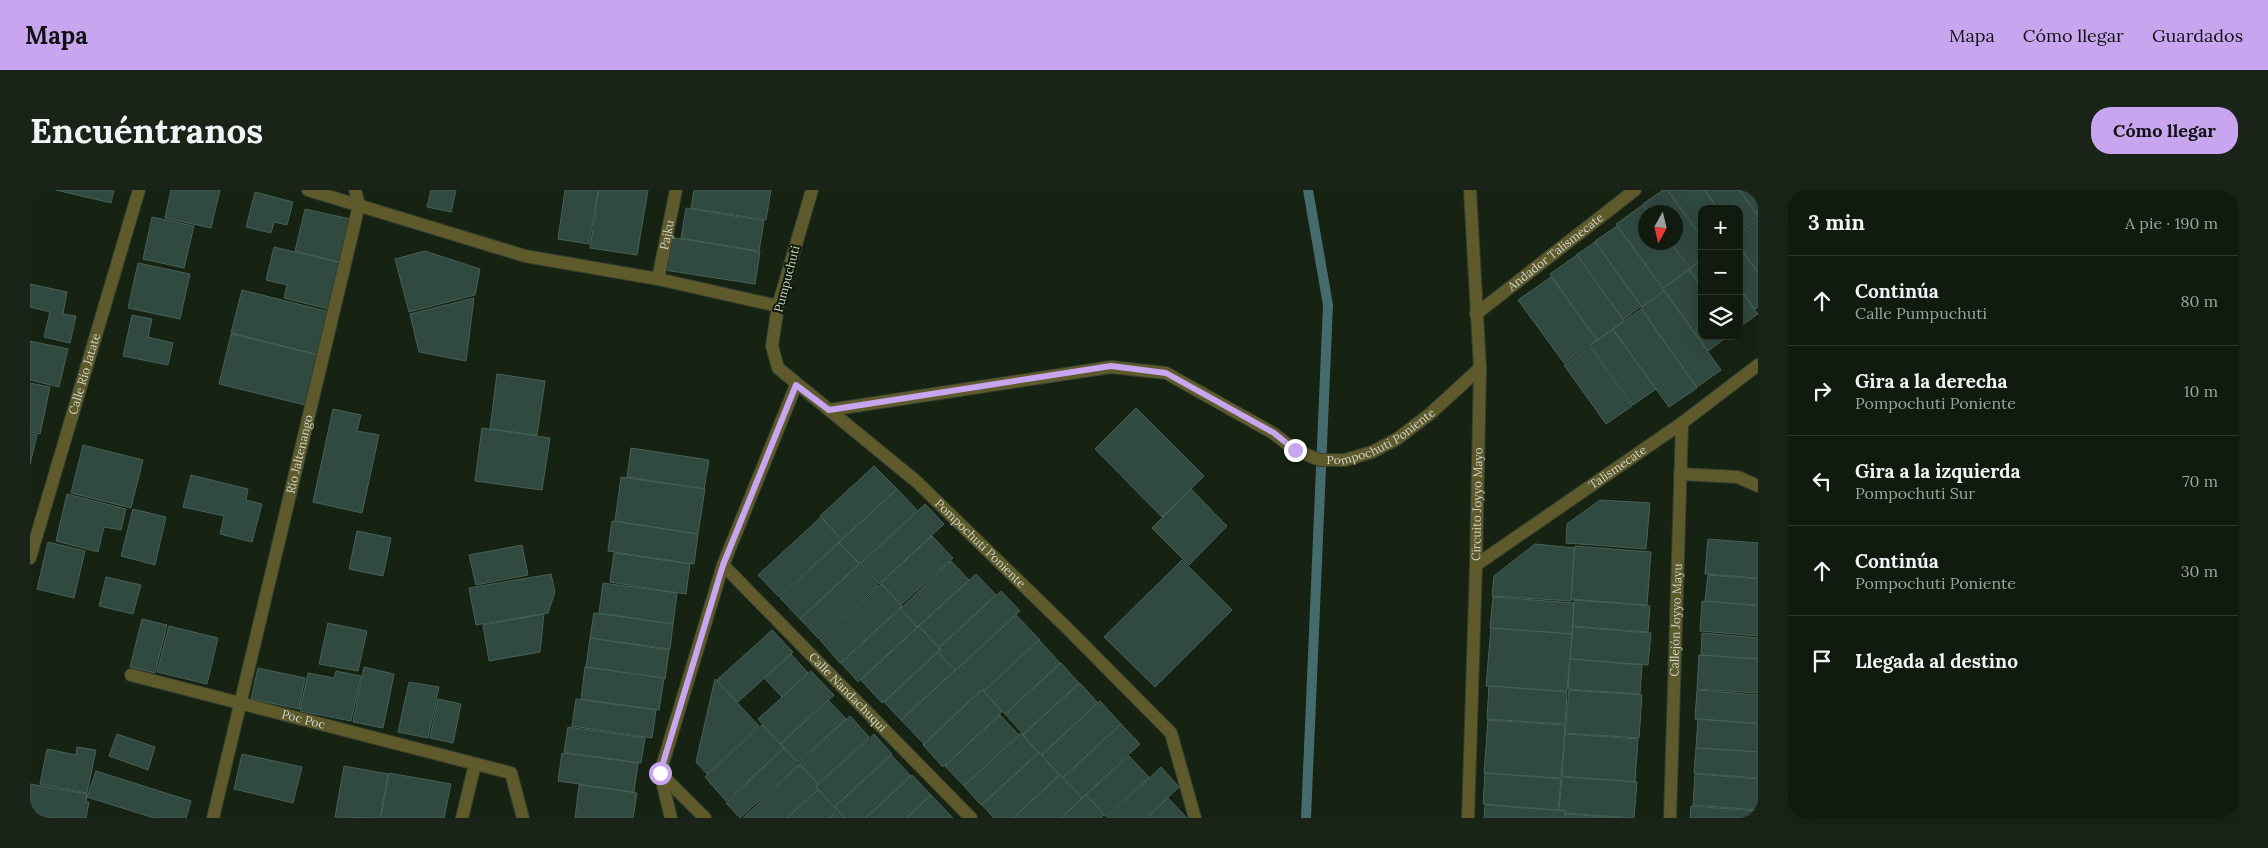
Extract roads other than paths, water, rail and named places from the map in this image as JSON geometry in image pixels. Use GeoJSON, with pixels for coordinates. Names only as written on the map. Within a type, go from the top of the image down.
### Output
{"type":"FeatureCollection","features":[{"type":"Feature","properties":{"kind":"street","name":"Calle Río Jatate"},"geometry":{"type":"LineString","coordinates":[[30,558],[139,190]]}},
{"type":"Feature","properties":{"kind":"street"},"geometry":{"type":"LineString","coordinates":[[308,190],[525,256],[658,279],[778,306]]}},
{"type":"Feature","properties":{"kind":"street"},"geometry":{"type":"LineString","coordinates":[[355,190],[359,205]]}},
{"type":"Feature","properties":{"kind":"street","name":"Pajku"},"geometry":{"type":"LineString","coordinates":[[658,279],[676,190]]}},
{"type":"Feature","properties":{"kind":"street","name":"Pumpuchuti"},"geometry":{"type":"LineString","coordinates":[[778,368],[772,346],[778,306],[812,190]]}},
{"type":"Feature","properties":{"kind":"street","name":"Circuito Joyyo Mayo"},"geometry":{"type":"LineString","coordinates":[[1468,818],[1480,368],[1470,190]]}},
{"type":"Feature","properties":{"kind":"street","name":"Andador Talismecate"},"geometry":{"type":"LineString","coordinates":[[1476,314],[1635,190]]}},
{"type":"Feature","properties":{"kind":"street","name":"Río Jaltenango"},"geometry":{"type":"LineString","coordinates":[[213,818],[359,205]]}},
{"type":"Feature","properties":{"kind":"street","name":"Talismecate"},"geometry":{"type":"LineString","coordinates":[[1476,565],[1682,423],[1758,365]]}},
{"type":"Feature","properties":{"kind":"street","name":"Pompochuti Poniente"},"geometry":{"type":"LineString","coordinates":[[829,410],[1111,366],[1166,373],[1274,433],[1295,450],[1320,460],[1345,460],[1372,452],[1397,439],[1431,413],[1480,368]]}},
{"type":"Feature","properties":{"kind":"street","name":"Pompochuti Poniente"},"geometry":{"type":"LineString","coordinates":[[778,368],[796,385],[917,482],[1068,629],[1171,734],[1195,818]]}},
{"type":"Feature","properties":{"kind":"street"},"geometry":{"type":"LineString","coordinates":[[671,818],[660,773],[723,565],[796,385]]}},
{"type":"Feature","properties":{"kind":"street","name":"Callejón Joyyo Mayu"},"geometry":{"type":"LineString","coordinates":[[1670,818],[1682,423]]}},
{"type":"Feature","properties":{"kind":"street"},"geometry":{"type":"LineString","coordinates":[[1680,474],[1738,477],[1758,486]]}},
{"type":"Feature","properties":{"kind":"street","name":"Calle Nandachuqui"},"geometry":{"type":"LineString","coordinates":[[723,565],[971,818]]}},
{"type":"Feature","properties":{"kind":"street","name":"Poc Poc"},"geometry":{"type":"LineString","coordinates":[[131,675],[511,773],[523,818]]}},
{"type":"Feature","properties":{"kind":"street"},"geometry":{"type":"LineString","coordinates":[[462,818],[475,764]]}},
{"type":"Feature","properties":{"kind":"street"},"geometry":{"type":"LineString","coordinates":[[660,773],[705,818]]}},
{"type":"Feature","properties":{"kind":"waterway"},"geometry":{"type":"LineString","coordinates":[[1306,818],[1328,305],[1308,190]]}}]}
